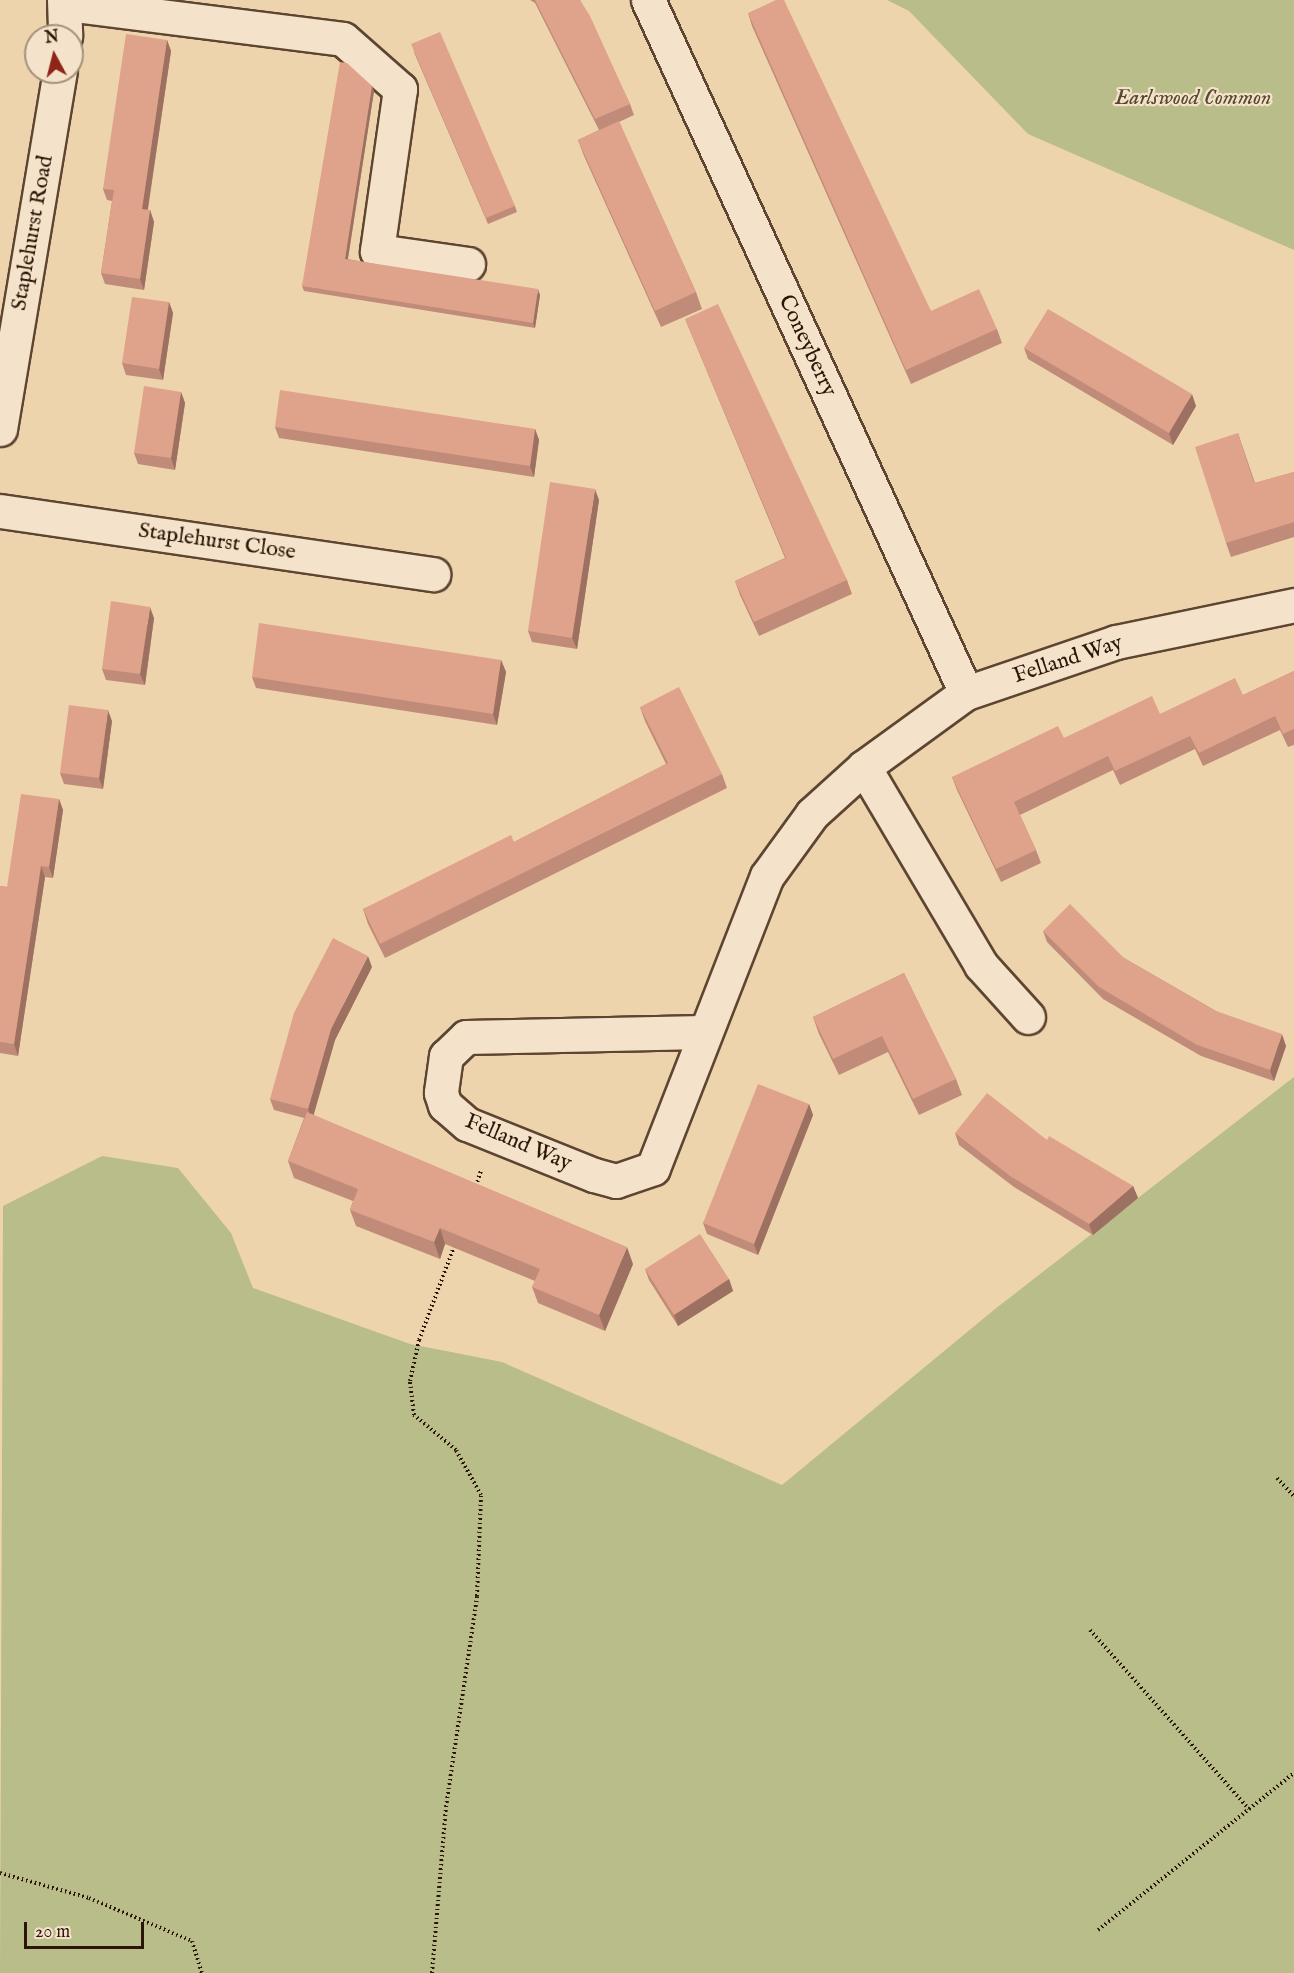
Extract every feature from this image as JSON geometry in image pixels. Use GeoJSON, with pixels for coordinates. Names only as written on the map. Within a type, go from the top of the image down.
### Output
{"type":"FeatureCollection","features":[{"type":"Feature","properties":{"kind":"street","name":"Coneyberry"},"geometry":{"type":"LineString","coordinates":[[648,0],[966,693]]}},
{"type":"Feature","properties":{"kind":"street"},"geometry":{"type":"LineString","coordinates":[[65,14],[343,39],[400,89],[377,251],[468,264]]}},
{"type":"Feature","properties":{"kind":"street","name":"Staplehurst Road"},"geometry":{"type":"LineString","coordinates":[[0,429],[58,84]]}},
{"type":"Feature","properties":{"kind":"street","name":"Staplehurst Close"},"geometry":{"type":"LineString","coordinates":[[0,511],[433,574]]}},
{"type":"Feature","properties":{"kind":"street","name":"Felland Way"},"geometry":{"type":"LineString","coordinates":[[703,1032],[466,1037],[447,1056],[441,1093],[453,1115],[494,1136],[594,1175],[616,1181],[636,1178],[653,1168],[662,1155],[703,1032],[785,846],[864,767],[966,693],[1116,642],[1294,605]]}},
{"type":"Feature","properties":{"kind":"street"},"geometry":{"type":"LineString","coordinates":[[864,767],[981,965],[1028,1017]]}},
{"type":"Feature","properties":{"kind":"path"},"geometry":{"type":"LineString","coordinates":[[474,1190],[494,1136]]}},
{"type":"Feature","properties":{"kind":"path"},"geometry":{"type":"LineString","coordinates":[[432,1973],[446,1807],[477,1596],[481,1495],[456,1450],[414,1415],[410,1381],[419,1340],[459,1233]]}},
{"type":"Feature","properties":{"kind":"path"},"geometry":{"type":"LineString","coordinates":[[1277,1478],[1294,1496]]}},
{"type":"Feature","properties":{"kind":"path"},"geometry":{"type":"LineString","coordinates":[[1090,1630],[1250,1809]]}},
{"type":"Feature","properties":{"kind":"path"},"geometry":{"type":"LineString","coordinates":[[1098,1930],[1294,1773]]}},
{"type":"Feature","properties":{"kind":"path"},"geometry":{"type":"LineString","coordinates":[[0,1873],[90,1898],[192,1941],[202,1973]]}},
{"type":"Feature","properties":{"kind":"green space","name":"Earlswood Common"},"geometry":{"type":"Polygon","coordinates":[[[887,0],[1294,0],[1294,250],[1028,134],[909,11],[887,0]]]}},
{"type":"Feature","properties":{"kind":"green space"},"geometry":{"type":"Polygon","coordinates":[[[1294,1077],[1294,1973],[0,1973],[3,1206],[102,1156],[178,1168],[231,1233],[253,1288],[410,1344],[502,1362],[782,1485],[995,1309],[1294,1077]]]}},
{"type":"Feature","properties":{"kind":"building"},"geometry":{"type":"Polygon","coordinates":[[[535,0],[580,0],[590,16],[630,104],[595,119],[535,0]]]}},
{"type":"Feature","properties":{"kind":"building"},"geometry":{"type":"Polygon","coordinates":[[[776,0],[784,0],[931,311],[979,289],[997,329],[906,370],[748,13],[776,0]]]}},
{"type":"Feature","properties":{"kind":"building"},"geometry":{"type":"Polygon","coordinates":[[[440,32],[515,206],[486,218],[411,44],[440,32]]]}},
{"type":"Feature","properties":{"kind":"building"},"geometry":{"type":"Polygon","coordinates":[[[126,34],[167,40],[142,209],[150,210],[140,279],[101,273],[114,190],[103,189],[126,34]]]}},
{"type":"Feature","properties":{"kind":"building"},"geometry":{"type":"Polygon","coordinates":[[[340,62],[347,63],[372,86],[345,259],[538,289],[533,323],[302,286],[340,62]]]}},
{"type":"Feature","properties":{"kind":"building"},"geometry":{"type":"Polygon","coordinates":[[[619,121],[696,292],[655,311],[578,140],[619,121]]]}},
{"type":"Feature","properties":{"kind":"building"},"geometry":{"type":"Polygon","coordinates":[[[132,297],[169,302],[159,369],[122,363],[132,297]]]}},
{"type":"Feature","properties":{"kind":"building"},"geometry":{"type":"Polygon","coordinates":[[[718,304],[847,580],[754,622],[735,581],[786,558],[685,319],[718,304]]]}},
{"type":"Feature","properties":{"kind":"building"},"geometry":{"type":"Polygon","coordinates":[[[1048,309],[1192,394],[1169,433],[1024,348],[1048,309]]]}},
{"type":"Feature","properties":{"kind":"building"},"geometry":{"type":"Polygon","coordinates":[[[144,386],[181,392],[171,458],[134,453],[144,386]]]}},
{"type":"Feature","properties":{"kind":"building"},"geometry":{"type":"Polygon","coordinates":[[[280,390],[535,429],[530,466],[275,427],[280,390]]]}},
{"type":"Feature","properties":{"kind":"building"},"geometry":{"type":"Polygon","coordinates":[[[1238,433],[1254,483],[1294,472],[1294,522],[1226,543],[1195,447],[1238,433]]]}},
{"type":"Feature","properties":{"kind":"building"},"geometry":{"type":"Polygon","coordinates":[[[550,482],[595,489],[572,638],[528,631],[550,482]]]}},
{"type":"Feature","properties":{"kind":"building"},"geometry":{"type":"Polygon","coordinates":[[[111,601],[150,607],[140,674],[102,669],[111,601]]]}},
{"type":"Feature","properties":{"kind":"building"},"geometry":{"type":"Polygon","coordinates":[[[259,623],[501,660],[493,714],[252,677],[259,623]]]}},
{"type":"Feature","properties":{"kind":"building"},"geometry":{"type":"Polygon","coordinates":[[[1294,671],[1294,729],[1283,734],[1275,716],[1199,753],[1190,736],[1115,771],[1108,756],[1014,802],[1036,850],[996,869],[952,777],[1058,726],[1064,738],[1152,696],[1160,714],[1235,678],[1243,695],[1294,671]]]}},
{"type":"Feature","properties":{"kind":"building"},"geometry":{"type":"Polygon","coordinates":[[[679,687],[722,774],[380,944],[363,909],[511,835],[514,842],[668,763],[640,707],[679,687]]]}},
{"type":"Feature","properties":{"kind":"building"},"geometry":{"type":"Polygon","coordinates":[[[69,705],[108,710],[99,778],[60,773],[69,705]]]}},
{"type":"Feature","properties":{"kind":"building"},"geometry":{"type":"Polygon","coordinates":[[[21,794],[59,799],[49,867],[41,866],[14,1044],[0,1042],[0,886],[7,887],[21,794]]]}},
{"type":"Feature","properties":{"kind":"building"},"geometry":{"type":"Polygon","coordinates":[[[1070,904],[1124,958],[1216,1011],[1282,1034],[1270,1070],[1197,1045],[1099,987],[1043,931],[1070,904]]]}},
{"type":"Feature","properties":{"kind":"building"},"geometry":{"type":"Polygon","coordinates":[[[333,938],[368,956],[331,1029],[308,1109],[270,1099],[294,1013],[333,938]]]}},
{"type":"Feature","properties":{"kind":"building"},"geometry":{"type":"Polygon","coordinates":[[[904,973],[956,1079],[913,1099],[882,1036],[833,1059],[813,1017],[904,973]]]}},
{"type":"Feature","properties":{"kind":"building"},"geometry":{"type":"Polygon","coordinates":[[[758,1084],[809,1104],[754,1244],[703,1223],[758,1084]]]}},
{"type":"Feature","properties":{"kind":"building"},"geometry":{"type":"Polygon","coordinates":[[[987,1093],[1047,1140],[1049,1136],[1133,1186],[1089,1224],[1010,1176],[955,1133],[987,1093]]]}},
{"type":"Feature","properties":{"kind":"building"},"geometry":{"type":"Polygon","coordinates":[[[307,1112],[627,1247],[599,1315],[532,1287],[540,1269],[440,1228],[434,1242],[350,1210],[358,1189],[288,1161],[307,1112]]]}},
{"type":"Feature","properties":{"kind":"building"},"geometry":{"type":"Polygon","coordinates":[[[700,1234],[729,1279],[674,1315],[645,1269],[700,1234]]]}}]}
